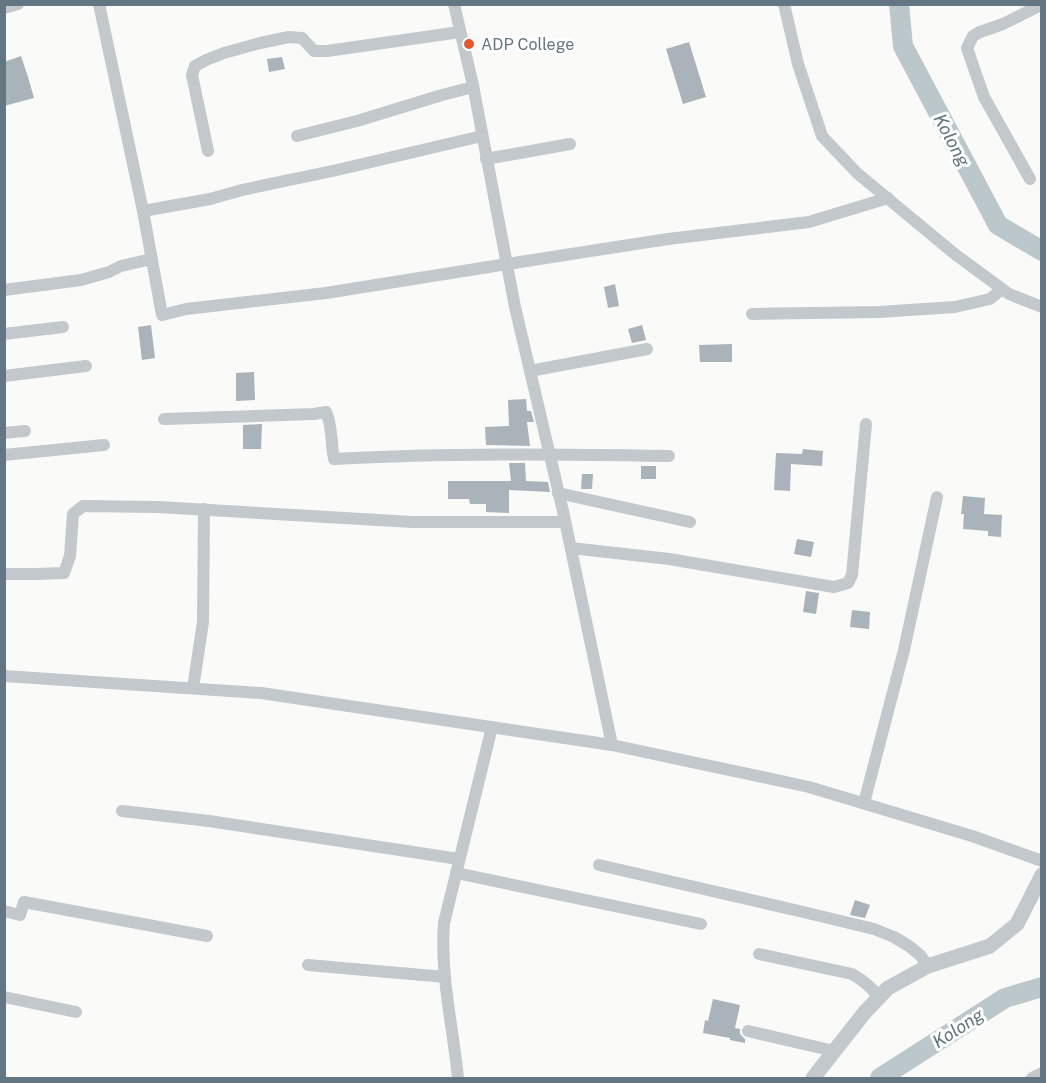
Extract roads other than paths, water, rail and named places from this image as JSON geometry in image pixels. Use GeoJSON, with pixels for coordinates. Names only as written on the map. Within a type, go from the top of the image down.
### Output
{"type":"FeatureCollection","features":[{"type":"Feature","properties":{"kind":"street"},"geometry":{"type":"LineString","coordinates":[[4,8],[18,4]]}},
{"type":"Feature","properties":{"kind":"street"},"geometry":{"type":"LineString","coordinates":[[99,4],[143,211],[162,315],[186,309],[327,293],[668,239],[809,222],[888,198]]}},
{"type":"Feature","properties":{"kind":"street"},"geometry":{"type":"LineString","coordinates":[[453,4],[473,87],[507,264],[571,548],[612,745]]}},
{"type":"Feature","properties":{"kind":"street"},"geometry":{"type":"LineString","coordinates":[[784,4],[798,64],[822,136],[858,173],[956,255],[1009,294],[1041,307]]}},
{"type":"Feature","properties":{"kind":"street"},"geometry":{"type":"LineString","coordinates":[[1030,179],[984,97],[967,48],[973,36],[1041,5]]}},
{"type":"Feature","properties":{"kind":"street"},"geometry":{"type":"LineString","coordinates":[[208,151],[192,75],[195,66],[206,60],[224,53],[289,37],[302,38],[314,51],[327,51],[460,32]]}},
{"type":"Feature","properties":{"kind":"street"},"geometry":{"type":"LineString","coordinates":[[297,136],[473,87]]}},
{"type":"Feature","properties":{"kind":"street"},"geometry":{"type":"LineString","coordinates":[[143,211],[210,200],[243,190],[482,136]]}},
{"type":"Feature","properties":{"kind":"street"},"geometry":{"type":"LineString","coordinates":[[486,159],[570,144]]}},
{"type":"Feature","properties":{"kind":"street"},"geometry":{"type":"LineString","coordinates":[[4,290],[81,280],[110,272],[121,266],[152,259]]}},
{"type":"Feature","properties":{"kind":"street"},"geometry":{"type":"LineString","coordinates":[[752,314],[955,308],[990,299],[1002,289]]}},
{"type":"Feature","properties":{"kind":"street"},"geometry":{"type":"LineString","coordinates":[[4,334],[63,327]]}},
{"type":"Feature","properties":{"kind":"street"},"geometry":{"type":"LineString","coordinates":[[530,371],[647,349]]}},
{"type":"Feature","properties":{"kind":"street"},"geometry":{"type":"LineString","coordinates":[[4,375],[86,366]]}},
{"type":"Feature","properties":{"kind":"street"},"geometry":{"type":"LineString","coordinates":[[164,419],[326,412],[329,418],[334,459],[549,453],[669,456]]}},
{"type":"Feature","properties":{"kind":"street"},"geometry":{"type":"LineString","coordinates":[[571,548],[669,560],[834,587],[848,583],[852,575],[866,424]]}},
{"type":"Feature","properties":{"kind":"street"},"geometry":{"type":"LineString","coordinates":[[4,433],[25,431]]}},
{"type":"Feature","properties":{"kind":"street"},"geometry":{"type":"LineString","coordinates":[[4,455],[104,445]]}},
{"type":"Feature","properties":{"kind":"street"},"geometry":{"type":"LineString","coordinates":[[558,493],[690,522]]}},
{"type":"Feature","properties":{"kind":"street"},"geometry":{"type":"LineString","coordinates":[[864,803],[903,650],[937,497]]}},
{"type":"Feature","properties":{"kind":"street"},"geometry":{"type":"LineString","coordinates":[[4,574],[64,573],[70,556],[73,514],[83,506],[158,507],[412,522],[565,522]]}},
{"type":"Feature","properties":{"kind":"street"},"geometry":{"type":"LineString","coordinates":[[193,688],[203,622],[204,510]]}},
{"type":"Feature","properties":{"kind":"street"},"geometry":{"type":"LineString","coordinates":[[4,676],[261,693],[612,745],[809,786],[972,836],[1041,861]]}},
{"type":"Feature","properties":{"kind":"street"},"geometry":{"type":"LineString","coordinates":[[458,1078],[445,977],[444,923],[492,727]]}},
{"type":"Feature","properties":{"kind":"street"},"geometry":{"type":"LineString","coordinates":[[122,811],[208,821],[459,859]]}},
{"type":"Feature","properties":{"kind":"street"},"geometry":{"type":"LineString","coordinates":[[599,865],[874,930],[894,937],[909,946],[928,966]]}},
{"type":"Feature","properties":{"kind":"street"},"geometry":{"type":"LineString","coordinates":[[456,873],[701,924]]}},
{"type":"Feature","properties":{"kind":"street"},"geometry":{"type":"LineString","coordinates":[[813,1078],[865,1012],[888,988],[928,966],[990,946],[1017,924],[1041,875]]}},
{"type":"Feature","properties":{"kind":"street"},"geometry":{"type":"LineString","coordinates":[[4,912],[20,915],[24,902],[207,936]]}},
{"type":"Feature","properties":{"kind":"street"},"geometry":{"type":"LineString","coordinates":[[759,954],[852,974],[863,980],[879,997]]}},
{"type":"Feature","properties":{"kind":"street"},"geometry":{"type":"LineString","coordinates":[[308,965],[445,977]]}},
{"type":"Feature","properties":{"kind":"street"},"geometry":{"type":"LineString","coordinates":[[4,997],[76,1012]]}},
{"type":"Feature","properties":{"kind":"street"},"geometry":{"type":"LineString","coordinates":[[748,1031],[834,1051]]}},
{"type":"Feature","properties":{"kind":"street"},"geometry":{"type":"LineString","coordinates":[[1032,1078],[1041,1073]]}},
{"type":"Feature","properties":{"kind":"waterway","name":"Kolong"},"geometry":{"type":"LineString","coordinates":[[899,4],[903,46],[998,225],[1042,251]]}},
{"type":"Feature","properties":{"kind":"waterway","name":"Kolong"},"geometry":{"type":"LineString","coordinates":[[880,1078],[1005,998],[1042,987]]}},
{"type":"Feature","properties":{"kind":"place","name":"ADP College"},"geometry":{"type":"Point","coordinates":[469,44]}}]}
